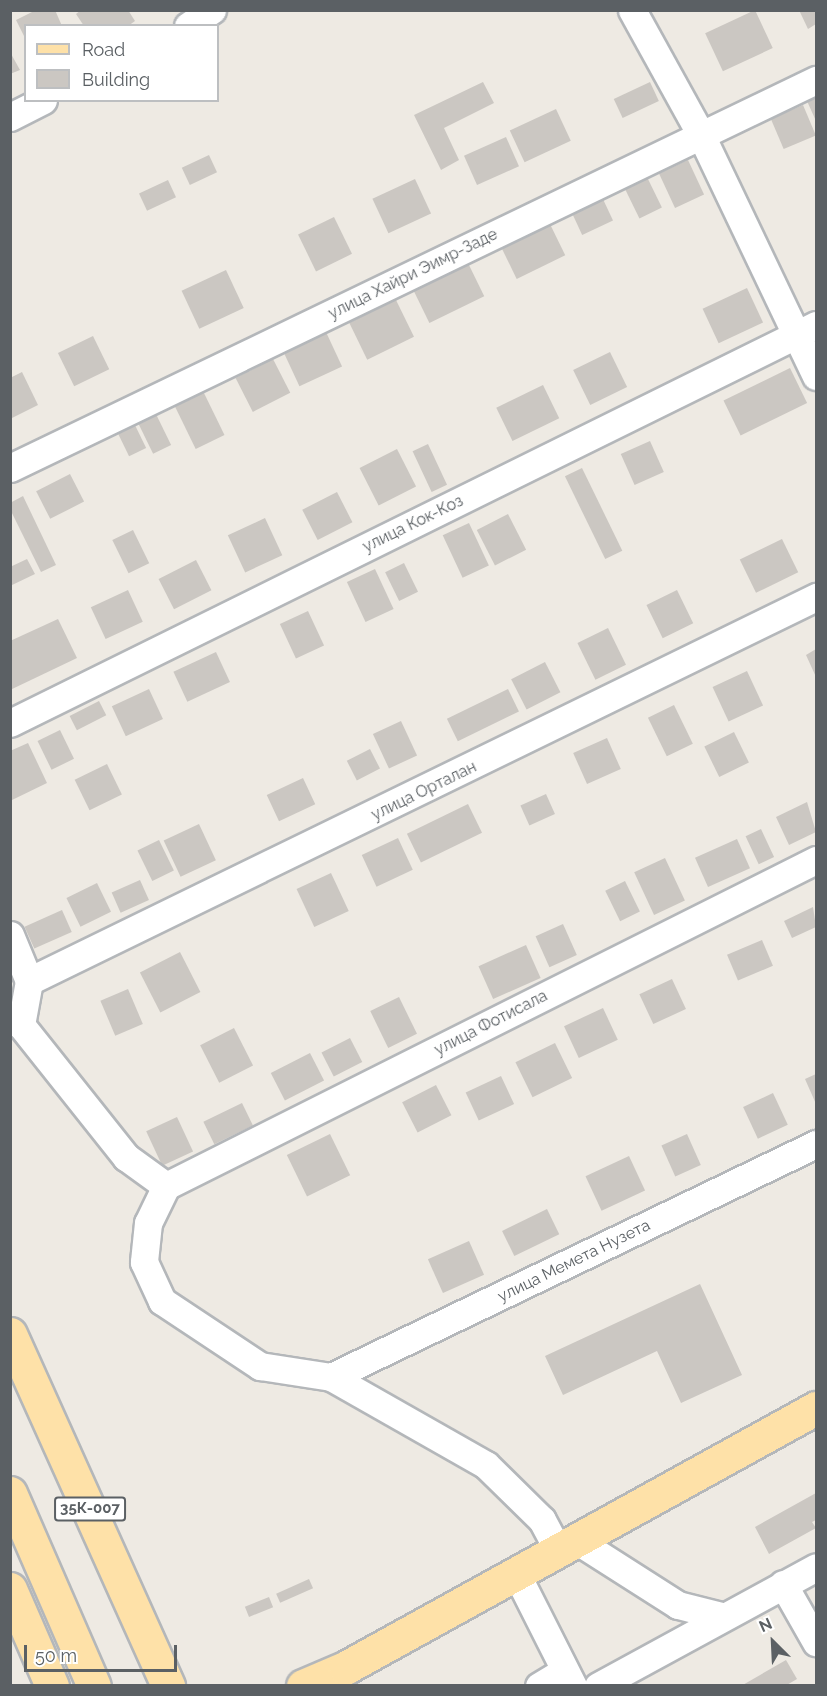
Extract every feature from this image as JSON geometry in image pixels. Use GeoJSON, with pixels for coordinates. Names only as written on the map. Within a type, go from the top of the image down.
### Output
{"type":"FeatureCollection","features":[{"type":"Feature","properties":{"kind":"main road","name":"35К-007"},"geometry":{"type":"LineString","coordinates":[[10,1334],[168,1686]]}},
{"type":"Feature","properties":{"kind":"main road"},"geometry":{"type":"LineString","coordinates":[[303,1686],[334,1677],[516,1573],[816,1408]]}},
{"type":"Feature","properties":{"kind":"main road"},"geometry":{"type":"LineString","coordinates":[[10,1492],[94,1686]]}},
{"type":"Feature","properties":{"kind":"main road"},"geometry":{"type":"LineString","coordinates":[[16,1602],[52,1686]]}},
{"type":"Feature","properties":{"kind":"street"},"geometry":{"type":"LineString","coordinates":[[191,24],[212,10]]}},
{"type":"Feature","properties":{"kind":"street"},"geometry":{"type":"LineString","coordinates":[[632,10],[807,330],[816,376]]}},
{"type":"Feature","properties":{"kind":"street","name":"улица Хайри Эимр-Заде"},"geometry":{"type":"LineString","coordinates":[[10,468],[816,80]]}},
{"type":"Feature","properties":{"kind":"street"},"geometry":{"type":"LineString","coordinates":[[10,117],[39,102]]}},
{"type":"Feature","properties":{"kind":"street","name":"улица Кок-Коз"},"geometry":{"type":"LineString","coordinates":[[10,723],[807,330]]}},
{"type":"Feature","properties":{"kind":"street","name":"улица Орталан"},"geometry":{"type":"LineString","coordinates":[[30,981],[816,597]]}},
{"type":"Feature","properties":{"kind":"street","name":"улица Фотисала"},"geometry":{"type":"LineString","coordinates":[[166,1186],[816,860]]}},
{"type":"Feature","properties":{"kind":"street"},"geometry":{"type":"LineString","coordinates":[[10,934],[30,981],[21,1025],[126,1157],[166,1186],[148,1223],[144,1262],[162,1301],[260,1366],[331,1377],[486,1465],[567,1545],[678,1605],[721,1616]]}},
{"type":"Feature","properties":{"kind":"street","name":"улица Мемета Нузета"},"geometry":{"type":"LineString","coordinates":[[331,1377],[816,1144]]}},
{"type":"Feature","properties":{"kind":"street"},"geometry":{"type":"LineString","coordinates":[[598,1686],[721,1616],[816,1567]]}},
{"type":"Feature","properties":{"kind":"street"},"geometry":{"type":"LineString","coordinates":[[516,1573],[568,1678],[539,1686]]}},
{"type":"Feature","properties":{"kind":"street"},"geometry":{"type":"LineString","coordinates":[[783,1584],[816,1642]]}},
{"type":"Feature","properties":{"kind":"building"},"geometry":{"type":"Polygon","coordinates":[[[36,10],[55,10],[61,24],[24,24],[24,36],[16,20],[36,10]]]}},
{"type":"Feature","properties":{"kind":"building"},"geometry":{"type":"Polygon","coordinates":[[[81,10],[128,10],[135,21],[131,24],[83,24],[76,14],[81,10]]]}},
{"type":"Feature","properties":{"kind":"building"},"geometry":{"type":"Polygon","coordinates":[[[755,10],[773,48],[723,71],[705,33],[755,10]]]}},
{"type":"Feature","properties":{"kind":"building"},"geometry":{"type":"Polygon","coordinates":[[[799,10],[816,10],[816,24],[808,29],[799,10]]]}},
{"type":"Feature","properties":{"kind":"building"},"geometry":{"type":"Polygon","coordinates":[[[10,52],[20,70],[10,74],[10,52]]]}},
{"type":"Feature","properties":{"kind":"building"},"geometry":{"type":"Polygon","coordinates":[[[483,82],[494,103],[444,128],[459,160],[441,170],[414,115],[483,82]]]}},
{"type":"Feature","properties":{"kind":"building"},"geometry":{"type":"Polygon","coordinates":[[[650,82],[659,101],[623,118],[614,99],[650,82]]]}},
{"type":"Feature","properties":{"kind":"building"},"geometry":{"type":"Polygon","coordinates":[[[816,96],[816,121],[807,101],[816,96]]]}},
{"type":"Feature","properties":{"kind":"building"},"geometry":{"type":"Polygon","coordinates":[[[803,105],[816,135],[784,149],[771,119],[803,105]]]}},
{"type":"Feature","properties":{"kind":"building"},"geometry":{"type":"Polygon","coordinates":[[[556,109],[571,141],[525,162],[510,131],[556,109]]]}},
{"type":"Feature","properties":{"kind":"building"},"geometry":{"type":"Polygon","coordinates":[[[506,137],[519,166],[477,185],[464,156],[506,137]]]}},
{"type":"Feature","properties":{"kind":"building"},"geometry":{"type":"Polygon","coordinates":[[[209,155],[217,172],[190,185],[182,168],[209,155]]]}},
{"type":"Feature","properties":{"kind":"building"},"geometry":{"type":"Polygon","coordinates":[[[688,160],[704,194],[675,208],[659,174],[688,160]]]}},
{"type":"Feature","properties":{"kind":"building"},"geometry":{"type":"Polygon","coordinates":[[[647,177],[662,208],[639,219],[625,188],[647,177]]]}},
{"type":"Feature","properties":{"kind":"building"},"geometry":{"type":"Polygon","coordinates":[[[415,179],[431,213],[388,233],[372,199],[415,179]]]}},
{"type":"Feature","properties":{"kind":"building"},"geometry":{"type":"Polygon","coordinates":[[[168,180],[176,197],[147,211],[139,194],[168,180]]]}},
{"type":"Feature","properties":{"kind":"building"},"geometry":{"type":"Polygon","coordinates":[[[602,197],[613,221],[582,235],[571,211],[602,197]]]}},
{"type":"Feature","properties":{"kind":"building"},"geometry":{"type":"Polygon","coordinates":[[[334,217],[352,254],[316,271],[298,235],[334,217]]]}},
{"type":"Feature","properties":{"kind":"building"},"geometry":{"type":"Polygon","coordinates":[[[549,222],[565,255],[517,279],[500,246],[549,222]]]}},
{"type":"Feature","properties":{"kind":"building"},"geometry":{"type":"Polygon","coordinates":[[[468,263],[484,296],[429,323],[413,290],[468,263]]]}},
{"type":"Feature","properties":{"kind":"building"},"geometry":{"type":"Polygon","coordinates":[[[226,270],[244,308],[199,329],[182,291],[226,270]]]}},
{"type":"Feature","properties":{"kind":"building"},"geometry":{"type":"Polygon","coordinates":[[[747,288],[763,322],[719,343],[703,309],[747,288]]]}},
{"type":"Feature","properties":{"kind":"building"},"geometry":{"type":"Polygon","coordinates":[[[396,300],[414,337],[367,360],[349,323],[396,300]]]}},
{"type":"Feature","properties":{"kind":"building"},"geometry":{"type":"Polygon","coordinates":[[[326,332],[342,366],[299,386],[283,352],[326,332]]]}},
{"type":"Feature","properties":{"kind":"building"},"geometry":{"type":"Polygon","coordinates":[[[93,336],[109,369],[74,386],[58,353],[93,336]]]}},
{"type":"Feature","properties":{"kind":"building"},"geometry":{"type":"Polygon","coordinates":[[[610,352],[627,387],[590,405],[573,370],[610,352]]]}},
{"type":"Feature","properties":{"kind":"building"},"geometry":{"type":"Polygon","coordinates":[[[273,359],[290,393],[253,412],[236,378],[273,359]]]}},
{"type":"Feature","properties":{"kind":"building"},"geometry":{"type":"Polygon","coordinates":[[[790,368],[807,403],[741,435],[723,400],[790,368]]]}},
{"type":"Feature","properties":{"kind":"building"},"geometry":{"type":"Polygon","coordinates":[[[22,372],[38,405],[10,419],[10,378],[22,372]]]}},
{"type":"Feature","properties":{"kind":"building"},"geometry":{"type":"Polygon","coordinates":[[[543,385],[559,418],[512,441],[496,408],[543,385]]]}},
{"type":"Feature","properties":{"kind":"building"},"geometry":{"type":"Polygon","coordinates":[[[203,391],[224,435],[196,449],[174,405],[203,391]]]}},
{"type":"Feature","properties":{"kind":"building"},"geometry":{"type":"Polygon","coordinates":[[[154,410],[171,445],[153,454],[136,419],[154,410]]]}},
{"type":"Feature","properties":{"kind":"building"},"geometry":{"type":"Polygon","coordinates":[[[133,421],[146,448],[129,456],[116,429],[133,421]]]}},
{"type":"Feature","properties":{"kind":"building"},"geometry":{"type":"Polygon","coordinates":[[[650,441],[664,472],[635,485],[621,454],[650,441]]]}},
{"type":"Feature","properties":{"kind":"building"},"geometry":{"type":"Polygon","coordinates":[[[428,444],[447,485],[432,492],[413,451],[428,444]]]}},
{"type":"Feature","properties":{"kind":"building"},"geometry":{"type":"Polygon","coordinates":[[[397,449],[416,486],[379,505],[360,468],[397,449]]]}},
{"type":"Feature","properties":{"kind":"building"},"geometry":{"type":"Polygon","coordinates":[[[582,468],[622,551],[605,559],[565,476],[582,468]]]}},
{"type":"Feature","properties":{"kind":"building"},"geometry":{"type":"Polygon","coordinates":[[[70,474],[84,502],[50,519],[36,491],[70,474]]]}},
{"type":"Feature","properties":{"kind":"building"},"geometry":{"type":"Polygon","coordinates":[[[337,492],[352,522],[318,540],[302,510],[337,492]]]}},
{"type":"Feature","properties":{"kind":"building"},"geometry":{"type":"Polygon","coordinates":[[[23,496],[56,565],[41,572],[10,509],[10,503],[23,496]]]}},
{"type":"Feature","properties":{"kind":"building"},"geometry":{"type":"Polygon","coordinates":[[[508,514],[526,550],[495,566],[477,530],[508,514]]]}},
{"type":"Feature","properties":{"kind":"building"},"geometry":{"type":"Polygon","coordinates":[[[265,518],[282,555],[245,572],[228,535],[265,518]]]}},
{"type":"Feature","properties":{"kind":"building"},"geometry":{"type":"Polygon","coordinates":[[[469,523],[489,566],[463,578],[443,535],[469,523]]]}},
{"type":"Feature","properties":{"kind":"building"},"geometry":{"type":"Polygon","coordinates":[[[133,530],[149,563],[129,573],[112,540],[133,530]]]}},
{"type":"Feature","properties":{"kind":"building"},"geometry":{"type":"Polygon","coordinates":[[[782,539],[798,572],[756,593],[740,560],[782,539]]]}},
{"type":"Feature","properties":{"kind":"building"},"geometry":{"type":"Polygon","coordinates":[[[27,559],[35,574],[10,586],[10,567],[27,559]]]}},
{"type":"Feature","properties":{"kind":"building"},"geometry":{"type":"Polygon","coordinates":[[[196,560],[211,590],[174,609],[159,579],[196,560]]]}},
{"type":"Feature","properties":{"kind":"building"},"geometry":{"type":"Polygon","coordinates":[[[404,563],[418,592],[399,601],[385,572],[404,563]]]}},
{"type":"Feature","properties":{"kind":"building"},"geometry":{"type":"Polygon","coordinates":[[[375,569],[394,609],[365,622],[347,582],[375,569]]]}},
{"type":"Feature","properties":{"kind":"building"},"geometry":{"type":"Polygon","coordinates":[[[128,590],[143,622],[106,639],[91,607],[128,590]]]}},
{"type":"Feature","properties":{"kind":"building"},"geometry":{"type":"Polygon","coordinates":[[[677,590],[693,623],[663,638],[646,605],[677,590]]]}},
{"type":"Feature","properties":{"kind":"building"},"geometry":{"type":"Polygon","coordinates":[[[308,611],[324,645],[296,659],[280,624],[308,611]]]}},
{"type":"Feature","properties":{"kind":"building"},"geometry":{"type":"Polygon","coordinates":[[[58,619],[77,658],[10,690],[10,641],[58,619]]]}},
{"type":"Feature","properties":{"kind":"building"},"geometry":{"type":"Polygon","coordinates":[[[608,628],[626,665],[595,680],[577,643],[608,628]]]}},
{"type":"Feature","properties":{"kind":"building"},"geometry":{"type":"Polygon","coordinates":[[[816,649],[816,677],[806,655],[816,649]]]}},
{"type":"Feature","properties":{"kind":"building"},"geometry":{"type":"Polygon","coordinates":[[[216,652],[230,682],[187,702],[173,672],[216,652]]]}},
{"type":"Feature","properties":{"kind":"building"},"geometry":{"type":"Polygon","coordinates":[[[545,662],[560,692],[527,710],[511,679],[545,662]]]}},
{"type":"Feature","properties":{"kind":"building"},"geometry":{"type":"Polygon","coordinates":[[[747,671],[763,705],[729,721],[713,687],[747,671]]]}},
{"type":"Feature","properties":{"kind":"building"},"geometry":{"type":"Polygon","coordinates":[[[149,689],[163,719],[126,736],[112,706],[149,689]]]}},
{"type":"Feature","properties":{"kind":"building"},"geometry":{"type":"Polygon","coordinates":[[[508,689],[519,711],[458,741],[447,719],[508,689]]]}},
{"type":"Feature","properties":{"kind":"building"},"geometry":{"type":"Polygon","coordinates":[[[99,701],[106,715],[77,730],[70,716],[99,701]]]}},
{"type":"Feature","properties":{"kind":"building"},"geometry":{"type":"Polygon","coordinates":[[[674,705],[693,744],[667,756],[648,718],[674,705]]]}},
{"type":"Feature","properties":{"kind":"building"},"geometry":{"type":"Polygon","coordinates":[[[401,721],[417,755],[389,769],[373,734],[401,721]]]}},
{"type":"Feature","properties":{"kind":"building"},"geometry":{"type":"Polygon","coordinates":[[[60,730],[74,759],[52,770],[38,741],[60,730]]]}},
{"type":"Feature","properties":{"kind":"building"},"geometry":{"type":"Polygon","coordinates":[[[734,732],[749,763],[719,777],[704,746],[734,732]]]}},
{"type":"Feature","properties":{"kind":"building"},"geometry":{"type":"Polygon","coordinates":[[[607,738],[621,769],[587,784],[573,753],[607,738]]]}},
{"type":"Feature","properties":{"kind":"building"},"geometry":{"type":"Polygon","coordinates":[[[28,743],[47,783],[12,800],[10,751],[28,743]]]}},
{"type":"Feature","properties":{"kind":"building"},"geometry":{"type":"Polygon","coordinates":[[[370,749],[380,769],[357,780],[347,761],[370,749]]]}},
{"type":"Feature","properties":{"kind":"building"},"geometry":{"type":"Polygon","coordinates":[[[107,764],[122,795],[90,810],[75,780],[107,764]]]}},
{"type":"Feature","properties":{"kind":"building"},"geometry":{"type":"Polygon","coordinates":[[[303,778],[315,804],[279,821],[267,795],[303,778]]]}},
{"type":"Feature","properties":{"kind":"building"},"geometry":{"type":"Polygon","coordinates":[[[546,794],[555,814],[529,825],[520,805],[546,794]]]}},
{"type":"Feature","properties":{"kind":"building"},"geometry":{"type":"Polygon","coordinates":[[[807,802],[816,832],[789,845],[776,817],[807,802]]]}},
{"type":"Feature","properties":{"kind":"building"},"geometry":{"type":"Polygon","coordinates":[[[468,804],[482,833],[421,863],[407,834],[468,804]]]}},
{"type":"Feature","properties":{"kind":"building"},"geometry":{"type":"Polygon","coordinates":[[[199,824],[216,860],[181,877],[164,840],[199,824]]]}},
{"type":"Feature","properties":{"kind":"building"},"geometry":{"type":"Polygon","coordinates":[[[761,829],[774,857],[759,864],[746,836],[761,829]]]}},
{"type":"Feature","properties":{"kind":"building"},"geometry":{"type":"Polygon","coordinates":[[[398,838],[413,870],[377,887],[362,855],[398,838]]]}},
{"type":"Feature","properties":{"kind":"building"},"geometry":{"type":"Polygon","coordinates":[[[737,839],[750,868],[708,887],[695,858],[737,839]]]}},
{"type":"Feature","properties":{"kind":"building"},"geometry":{"type":"Polygon","coordinates":[[[159,840],[174,871],[152,881],[137,851],[159,840]]]}},
{"type":"Feature","properties":{"kind":"building"},"geometry":{"type":"Polygon","coordinates":[[[665,858],[685,901],[654,915],[634,872],[665,858]]]}},
{"type":"Feature","properties":{"kind":"building"},"geometry":{"type":"Polygon","coordinates":[[[331,873],[349,911],[314,927],[297,889],[331,873]]]}},
{"type":"Feature","properties":{"kind":"building"},"geometry":{"type":"Polygon","coordinates":[[[140,880],[149,900],[121,913],[112,893],[140,880]]]}},
{"type":"Feature","properties":{"kind":"building"},"geometry":{"type":"Polygon","coordinates":[[[625,881],[640,912],[620,921],[605,891],[625,881]]]}},
{"type":"Feature","properties":{"kind":"building"},"geometry":{"type":"Polygon","coordinates":[[[97,883],[111,912],[80,927],[66,898],[97,883]]]}},
{"type":"Feature","properties":{"kind":"building"},"geometry":{"type":"Polygon","coordinates":[[[813,907],[816,927],[792,938],[784,921],[813,907]]]}},
{"type":"Feature","properties":{"kind":"building"},"geometry":{"type":"Polygon","coordinates":[[[62,910],[72,932],[34,949],[25,927],[62,910]]]}},
{"type":"Feature","properties":{"kind":"building"},"geometry":{"type":"Polygon","coordinates":[[[563,924],[577,955],[549,967],[536,936],[563,924]]]}},
{"type":"Feature","properties":{"kind":"building"},"geometry":{"type":"Polygon","coordinates":[[[762,940],[773,966],[738,981],[727,955],[762,940]]]}},
{"type":"Feature","properties":{"kind":"building"},"geometry":{"type":"Polygon","coordinates":[[[526,945],[541,978],[493,999],[478,966],[526,945]]]}},
{"type":"Feature","properties":{"kind":"building"},"geometry":{"type":"Polygon","coordinates":[[[180,952],[200,992],[160,1013],[140,972],[180,952]]]}},
{"type":"Feature","properties":{"kind":"building"},"geometry":{"type":"Polygon","coordinates":[[[672,979],[686,1009],[653,1024],[639,994],[672,979]]]}},
{"type":"Feature","properties":{"kind":"building"},"geometry":{"type":"Polygon","coordinates":[[[128,989],[143,1024],[115,1036],[100,1001],[128,989]]]}},
{"type":"Feature","properties":{"kind":"building"},"geometry":{"type":"Polygon","coordinates":[[[399,997],[417,1034],[388,1048],[370,1011],[399,997]]]}},
{"type":"Feature","properties":{"kind":"building"},"geometry":{"type":"Polygon","coordinates":[[[603,1008],[618,1040],[579,1058],[564,1026],[603,1008]]]}},
{"type":"Feature","properties":{"kind":"building"},"geometry":{"type":"Polygon","coordinates":[[[234,1028],[253,1065],[219,1083],[200,1045],[234,1028]]]}},
{"type":"Feature","properties":{"kind":"building"},"geometry":{"type":"Polygon","coordinates":[[[350,1038],[362,1062],[334,1077],[321,1053],[350,1038]]]}},
{"type":"Feature","properties":{"kind":"building"},"geometry":{"type":"Polygon","coordinates":[[[555,1043],[572,1078],[533,1097],[515,1062],[555,1043]]]}},
{"type":"Feature","properties":{"kind":"building"},"geometry":{"type":"Polygon","coordinates":[[[310,1053],[324,1081],[285,1101],[271,1073],[310,1053]]]}},
{"type":"Feature","properties":{"kind":"building"},"geometry":{"type":"Polygon","coordinates":[[[816,1074],[816,1104],[805,1079],[816,1074]]]}},
{"type":"Feature","properties":{"kind":"building"},"geometry":{"type":"Polygon","coordinates":[[[501,1076],[514,1104],[479,1121],[466,1092],[501,1076]]]}},
{"type":"Feature","properties":{"kind":"building"},"geometry":{"type":"Polygon","coordinates":[[[436,1085],[451,1115],[418,1133],[402,1102],[436,1085]]]}},
{"type":"Feature","properties":{"kind":"building"},"geometry":{"type":"Polygon","coordinates":[[[773,1093],[788,1125],[758,1139],[743,1107],[773,1093]]]}},
{"type":"Feature","properties":{"kind":"building"},"geometry":{"type":"Polygon","coordinates":[[[242,1103],[253,1125],[214,1144],[203,1122],[242,1103]]]}},
{"type":"Feature","properties":{"kind":"building"},"geometry":{"type":"Polygon","coordinates":[[[177,1117],[193,1151],[162,1166],[146,1131],[177,1117]]]}},
{"type":"Feature","properties":{"kind":"building"},"geometry":{"type":"Polygon","coordinates":[[[330,1134],[350,1175],[307,1196],[287,1155],[330,1134]]]}},
{"type":"Feature","properties":{"kind":"building"},"geometry":{"type":"Polygon","coordinates":[[[687,1134],[701,1165],[675,1176],[661,1145],[687,1134]]]}},
{"type":"Feature","properties":{"kind":"building"},"geometry":{"type":"Polygon","coordinates":[[[629,1156],[645,1190],[602,1211],[585,1176],[629,1156]]]}},
{"type":"Feature","properties":{"kind":"building"},"geometry":{"type":"Polygon","coordinates":[[[547,1209],[559,1234],[514,1256],[502,1231],[547,1209]]]}},
{"type":"Feature","properties":{"kind":"building"},"geometry":{"type":"Polygon","coordinates":[[[469,1241],[484,1275],[443,1293],[428,1259],[469,1241]]]}},
{"type":"Feature","properties":{"kind":"building"},"geometry":{"type":"Polygon","coordinates":[[[700,1284],[742,1375],[681,1403],[657,1351],[563,1395],[545,1356],[700,1284]]]}},
{"type":"Feature","properties":{"kind":"building"},"geometry":{"type":"Polygon","coordinates":[[[816,1493],[816,1520],[812,1522],[816,1528],[769,1554],[755,1527],[816,1493]]]}},
{"type":"Feature","properties":{"kind":"building"},"geometry":{"type":"Polygon","coordinates":[[[309,1579],[313,1588],[280,1603],[276,1594],[309,1579]]]}},
{"type":"Feature","properties":{"kind":"building"},"geometry":{"type":"Polygon","coordinates":[[[269,1597],[273,1607],[249,1617],[245,1607],[269,1597]]]}},
{"type":"Feature","properties":{"kind":"building"},"geometry":{"type":"Polygon","coordinates":[[[786,1660],[797,1679],[785,1686],[741,1686],[786,1660]]]}}]}
